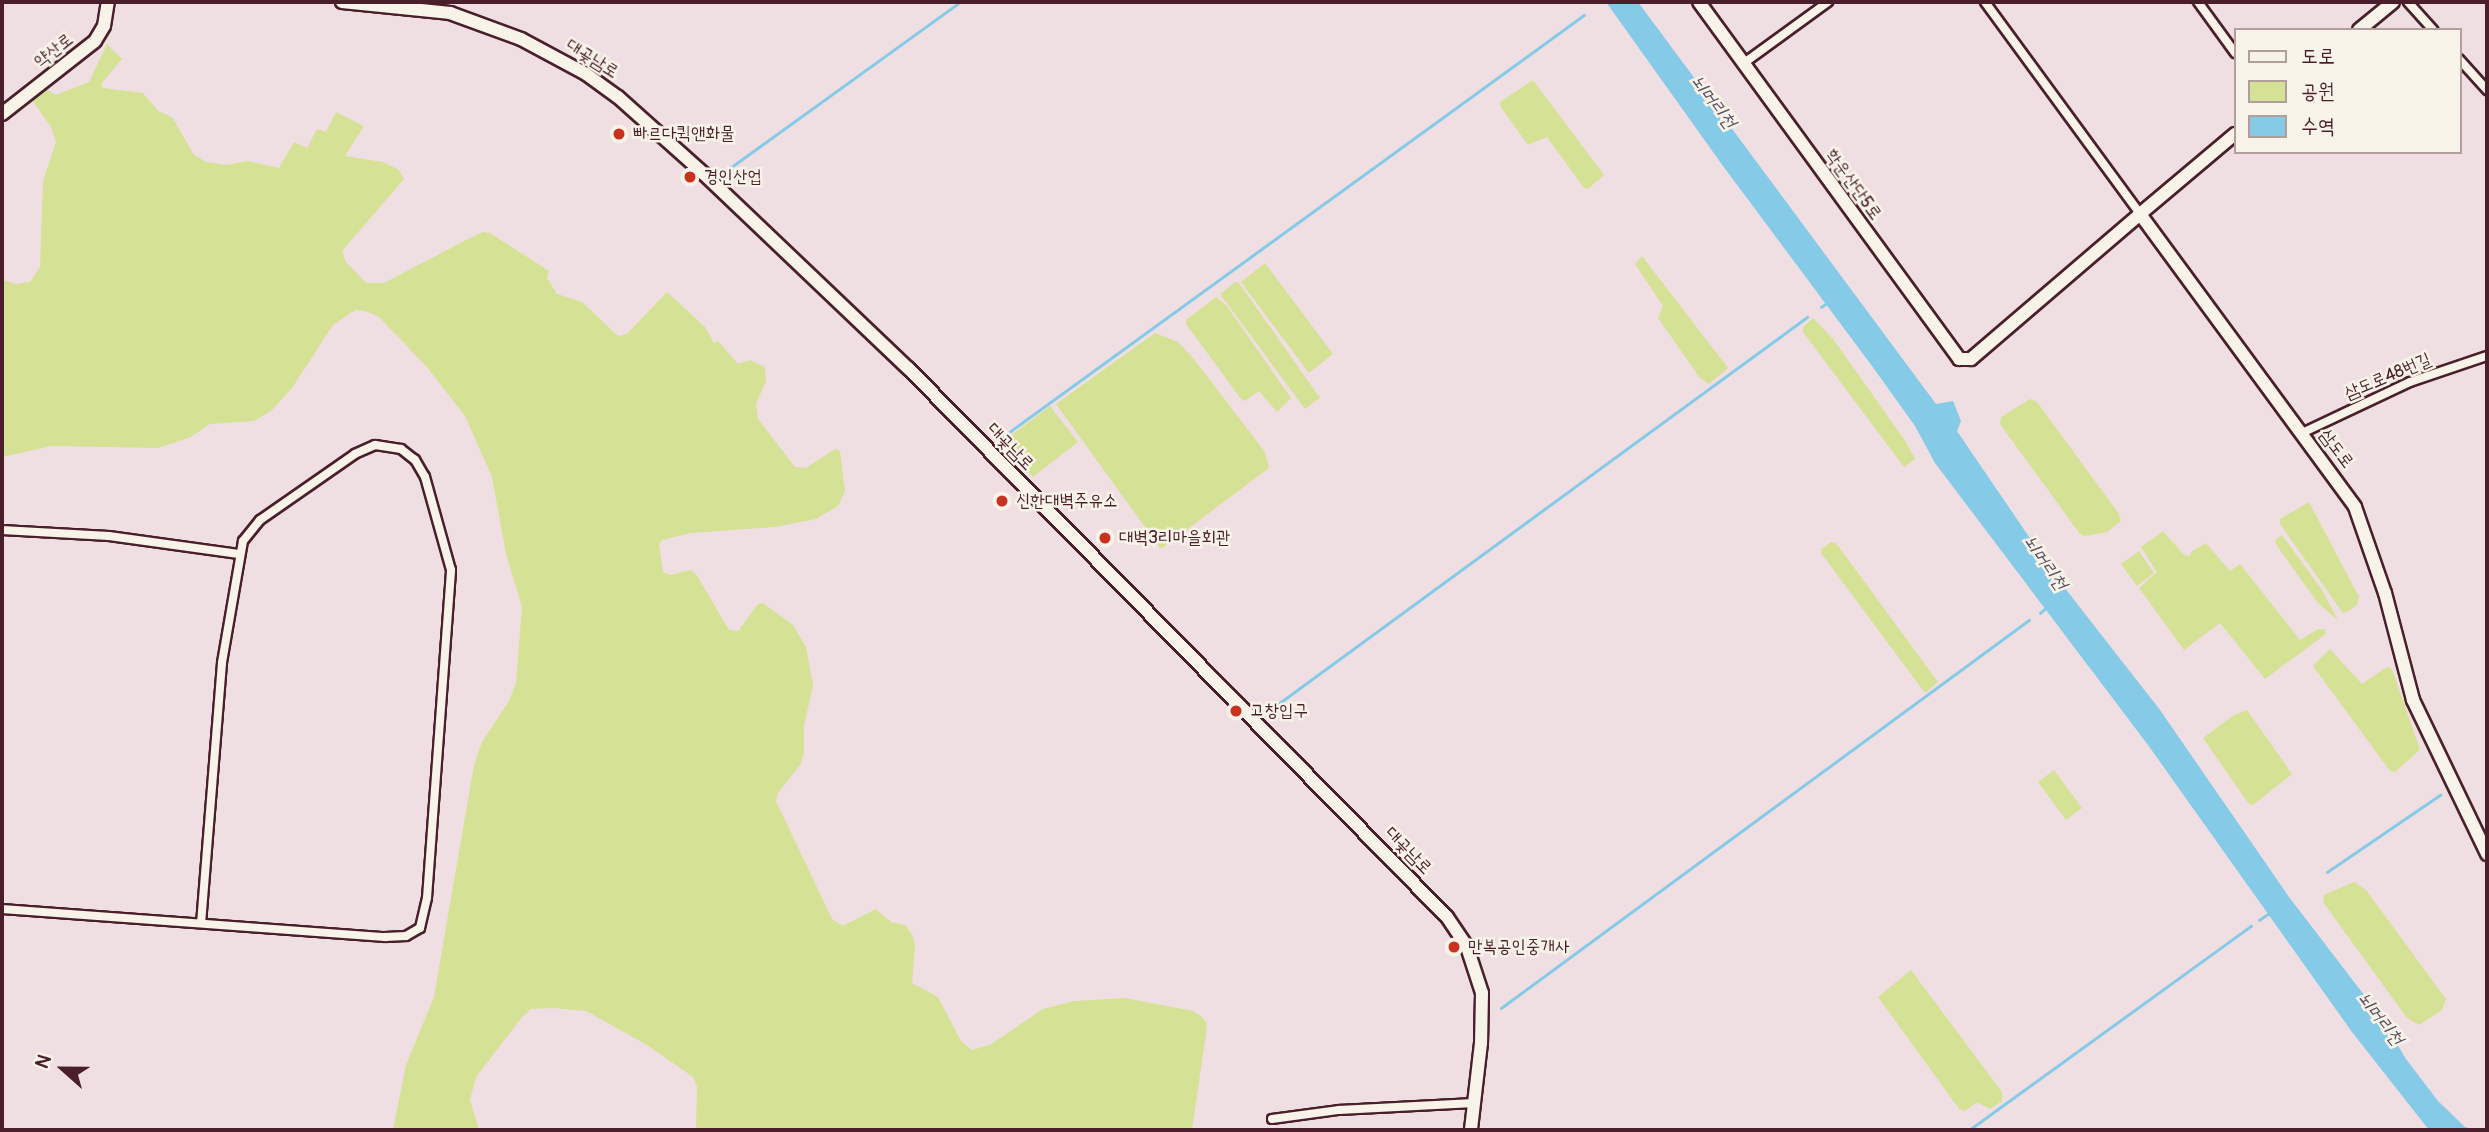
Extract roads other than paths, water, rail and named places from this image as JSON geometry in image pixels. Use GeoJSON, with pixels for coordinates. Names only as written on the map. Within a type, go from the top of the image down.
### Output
{"type":"FeatureCollection","features":[{"type":"Feature","properties":{"kind":"street","name":"약산로"},"geometry":{"type":"LineString","coordinates":[[2,114],[94,41],[104,26],[108,2]]}},
{"type":"Feature","properties":{"kind":"street","name":"대곶남로"},"geometry":{"type":"LineString","coordinates":[[342,2],[450,13],[521,39],[586,74],[618,96],[842,302],[1447,917],[1467,947],[1482,993],[1482,1025],[1471,1130]]}},
{"type":"Feature","properties":{"kind":"street","name":"학운산단5로"},"geometry":{"type":"LineString","coordinates":[[1699,2],[1956,358],[1971,359],[2140,214]]}},
{"type":"Feature","properties":{"kind":"street"},"geometry":{"type":"LineString","coordinates":[[1744,64],[1828,2]]}},
{"type":"Feature","properties":{"kind":"street"},"geometry":{"type":"LineString","coordinates":[[1985,2],[2140,214],[2234,135]]}},
{"type":"Feature","properties":{"kind":"street"},"geometry":{"type":"LineString","coordinates":[[2198,2],[2234,51]]}},
{"type":"Feature","properties":{"kind":"street"},"geometry":{"type":"LineString","coordinates":[[2361,28],[2393,2]]}},
{"type":"Feature","properties":{"kind":"street"},"geometry":{"type":"LineString","coordinates":[[2407,2],[2431,28]]}},
{"type":"Feature","properties":{"kind":"street"},"geometry":{"type":"LineString","coordinates":[[2461,61],[2487,90]]}},
{"type":"Feature","properties":{"kind":"street","name":"삼도로"},"geometry":{"type":"LineString","coordinates":[[2140,214],[2356,507],[2385,593],[2415,707],[2487,854]]}},
{"type":"Feature","properties":{"kind":"street","name":"삼도로48번길"},"geometry":{"type":"LineString","coordinates":[[2302,433],[2410,382],[2487,356]]}},
{"type":"Feature","properties":{"kind":"street"},"geometry":{"type":"LineString","coordinates":[[2,909],[398,937],[420,928],[427,898],[452,579],[448,550],[421,467],[408,454],[393,446],[368,447],[253,525],[247,533],[239,554],[222,663],[201,922]]}},
{"type":"Feature","properties":{"kind":"street"},"geometry":{"type":"LineString","coordinates":[[2,530],[109,536],[239,554]]}},
{"type":"Feature","properties":{"kind":"street"},"geometry":{"type":"LineString","coordinates":[[1272,1119],[1339,1110],[1474,1103]]}},
{"type":"Feature","properties":{"kind":"water","name":"뇌머리천"},"geometry":{"type":"Polygon","coordinates":[[[1606,2],[1638,2],[1936,404],[1953,401],[1961,421],[1957,431],[2057,578],[2160,710],[2289,897],[2381,1017],[2406,1059],[2438,1101],[2465,1127],[2477,1130],[2429,1130],[2352,1032],[2148,745],[1935,463],[1915,426],[1606,2]]]}},
{"type":"Feature","properties":{"kind":"waterway"},"geometry":{"type":"LineString","coordinates":[[723,173],[960,2]]}},
{"type":"Feature","properties":{"kind":"waterway"},"geometry":{"type":"LineString","coordinates":[[997,441],[1584,15]]}},
{"type":"Feature","properties":{"kind":"waterway"},"geometry":{"type":"LineString","coordinates":[[1821,307],[1830,301]]}},
{"type":"Feature","properties":{"kind":"waterway"},"geometry":{"type":"LineString","coordinates":[[1267,712],[1807,317]]}},
{"type":"Feature","properties":{"kind":"waterway"},"geometry":{"type":"LineString","coordinates":[[2040,613],[2048,606]]}},
{"type":"Feature","properties":{"kind":"waterway"},"geometry":{"type":"LineString","coordinates":[[1501,1008],[2029,620]]}},
{"type":"Feature","properties":{"kind":"waterway"},"geometry":{"type":"LineString","coordinates":[[2327,872],[2440,795]]}},
{"type":"Feature","properties":{"kind":"waterway"},"geometry":{"type":"LineString","coordinates":[[2259,920],[2268,914]]}},
{"type":"Feature","properties":{"kind":"waterway"},"geometry":{"type":"LineString","coordinates":[[1969,1130],[2251,926]]}},
{"type":"Feature","properties":{"kind":"place","name":"빠르다퀵앤화물"},"geometry":{"type":"Point","coordinates":[619,134]}},
{"type":"Feature","properties":{"kind":"place","name":"경인산업"},"geometry":{"type":"Point","coordinates":[690,177]}},
{"type":"Feature","properties":{"kind":"place","name":"신한대벽주유소"},"geometry":{"type":"Point","coordinates":[1002,501]}},
{"type":"Feature","properties":{"kind":"place","name":"대벽3리마을회관"},"geometry":{"type":"Point","coordinates":[1105,538]}},
{"type":"Feature","properties":{"kind":"place","name":"고창입구"},"geometry":{"type":"Point","coordinates":[1236,711]}},
{"type":"Feature","properties":{"kind":"place","name":"만복공인중개사"},"geometry":{"type":"Point","coordinates":[1454,947]}}]}
